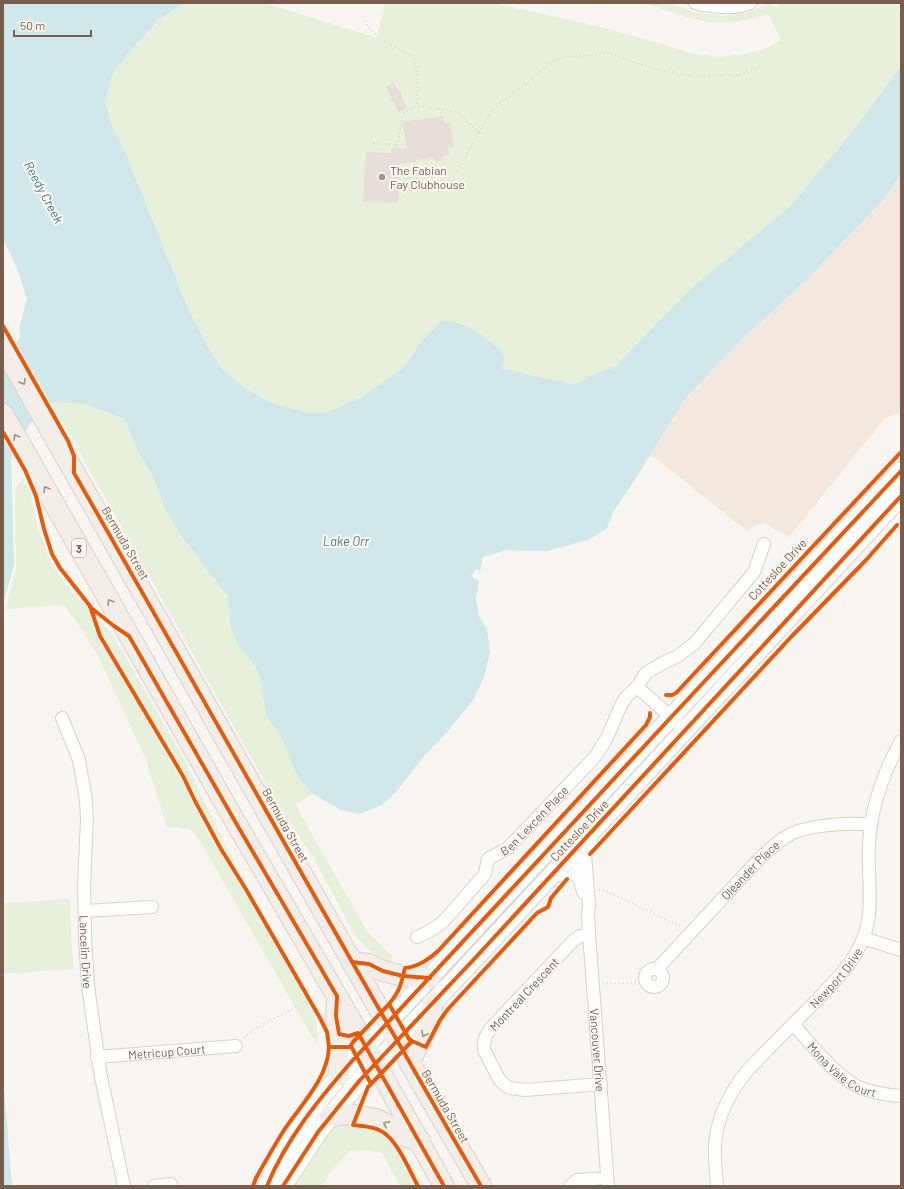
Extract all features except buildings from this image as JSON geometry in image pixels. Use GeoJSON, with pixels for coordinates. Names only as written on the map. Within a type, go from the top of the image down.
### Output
{"type":"FeatureCollection","features":[{"type":"Feature","properties":{"kind":"main road","name":"Bermuda Street"},"geometry":{"type":"LineString","coordinates":[[3,348],[410,1064],[481,1186]]}},
{"type":"Feature","properties":{"kind":"main road","name":"3"},"geometry":{"type":"LineString","coordinates":[[3,414],[232,816],[371,1055],[444,1186]]}},
{"type":"Feature","properties":{"kind":"main road","name":"Cottesloe Drive"},"geometry":{"type":"LineString","coordinates":[[392,1032],[432,1003],[685,729],[897,495],[901,471]]}},
{"type":"Feature","properties":{"kind":"main road","name":"Cottesloe Drive"},"geometry":{"type":"LineString","coordinates":[[283,1186],[371,1055],[392,1032],[430,978],[671,717],[897,495]]}},
{"type":"Feature","properties":{"kind":"main road"},"geometry":{"type":"LineString","coordinates":[[352,962],[369,964],[383,971],[398,975],[430,978]]}},
{"type":"Feature","properties":{"kind":"main road"},"geometry":{"type":"LineString","coordinates":[[337,996],[336,1016],[340,1043],[338,1058],[339,1076]]}},
{"type":"Feature","properties":{"kind":"main road"},"geometry":{"type":"LineString","coordinates":[[410,1064],[415,1051],[432,1020],[432,1003]]}},
{"type":"Feature","properties":{"kind":"main road","name":"Cottesloe Drive"},"geometry":{"type":"LineString","coordinates":[[267,1186],[275,1167],[304,1121],[339,1076],[371,1055]]}},
{"type":"Feature","properties":{"kind":"main road"},"geometry":{"type":"LineString","coordinates":[[330,1116],[349,1114],[376,1119],[391,1126],[402,1135],[420,1141]]}},
{"type":"Feature","properties":{"kind":"street"},"geometry":{"type":"LineString","coordinates":[[695,3],[705,6],[724,7],[746,5],[750,3]]}},
{"type":"Feature","properties":{"kind":"street","name":"Ben Lexcen Place"},"geometry":{"type":"LineString","coordinates":[[417,937],[430,931],[443,922],[485,874],[488,859],[508,848],[594,758],[607,738],[621,705],[627,696],[637,687],[646,673],[663,662],[678,656],[694,644],[754,572],[764,544]]}},
{"type":"Feature","properties":{"kind":"street"},"geometry":{"type":"LineString","coordinates":[[637,687],[685,729]]}},
{"type":"Feature","properties":{"kind":"street","name":"Lancelin Drive"},"geometry":{"type":"LineString","coordinates":[[62,718],[79,760],[86,800],[87,819],[84,886],[86,967],[97,1057],[124,1186]]}},
{"type":"Feature","properties":{"kind":"street","name":"Newport Drive"},"geometry":{"type":"LineString","coordinates":[[717,1186],[715,1155],[716,1136],[721,1116],[736,1084],[747,1070],[838,977],[853,958],[863,938],[870,904],[869,845],[875,803],[892,757],[901,741]]}},
{"type":"Feature","properties":{"kind":"street","name":"Vancouver Drive"},"geometry":{"type":"LineString","coordinates":[[576,820],[577,868],[584,885],[589,905],[589,934],[608,1182]]}},
{"type":"Feature","properties":{"kind":"street","name":"Vancouver Drive"},"geometry":{"type":"LineString","coordinates":[[584,885],[585,854],[598,824]]}},
{"type":"Feature","properties":{"kind":"street","name":"Oleander Place"},"geometry":{"type":"LineString","coordinates":[[645,979],[647,984],[651,986],[660,984],[663,980],[663,975],[657,969],[760,858],[778,843],[790,835],[805,829],[860,824],[871,825]]}},
{"type":"Feature","properties":{"kind":"street"},"geometry":{"type":"LineString","coordinates":[[545,881],[568,872],[573,872],[584,885]]}},
{"type":"Feature","properties":{"kind":"street"},"geometry":{"type":"LineString","coordinates":[[85,911],[152,907]]}},
{"type":"Feature","properties":{"kind":"street","name":"Montreal Crescent"},"geometry":{"type":"LineString","coordinates":[[589,934],[580,936],[573,942],[490,1029],[484,1043],[484,1050],[499,1079],[510,1088],[525,1090],[601,1084]]}},
{"type":"Feature","properties":{"kind":"street"},"geometry":{"type":"LineString","coordinates":[[863,938],[901,950]]}},
{"type":"Feature","properties":{"kind":"street","name":"Mona Vale Court"},"geometry":{"type":"LineString","coordinates":[[793,1024],[847,1080],[861,1088],[901,1096]]}},
{"type":"Feature","properties":{"kind":"street","name":"Metricup Court"},"geometry":{"type":"LineString","coordinates":[[97,1057],[236,1046]]}},
{"type":"Feature","properties":{"kind":"street"},"geometry":{"type":"LineString","coordinates":[[570,1186],[577,1180],[608,1182]]}},
{"type":"Feature","properties":{"kind":"street"},"geometry":{"type":"LineString","coordinates":[[154,1186],[171,1184]]}},
{"type":"Feature","properties":{"kind":"path"},"geometry":{"type":"LineString","coordinates":[[896,3],[901,8]]}},
{"type":"Feature","properties":{"kind":"path"},"geometry":{"type":"LineString","coordinates":[[364,17],[366,24],[386,43],[413,56],[418,78],[416,105]]}},
{"type":"Feature","properties":{"kind":"path"},"geometry":{"type":"LineString","coordinates":[[457,171],[492,110],[558,58],[610,53],[653,69],[694,76],[741,75],[762,66]]}},
{"type":"Feature","properties":{"kind":"path"},"geometry":{"type":"LineString","coordinates":[[373,143],[397,145],[403,115],[416,105],[457,112],[479,133]]}},
{"type":"Feature","properties":{"kind":"path"},"geometry":{"type":"LineString","coordinates":[[584,885],[606,891],[679,925],[690,934]]}},
{"type":"Feature","properties":{"kind":"path"},"geometry":{"type":"LineString","coordinates":[[593,984],[631,983],[640,982],[645,979]]}},
{"type":"Feature","properties":{"kind":"path"},"geometry":{"type":"LineString","coordinates":[[306,994],[313,1006]]}},
{"type":"Feature","properties":{"kind":"path"},"geometry":{"type":"LineString","coordinates":[[236,1046],[251,1031],[310,1000]]}},
{"type":"Feature","properties":{"kind":"shaded area"},"geometry":{"type":"Polygon","coordinates":[[[901,174],[901,412],[885,418],[789,537],[764,523],[754,526],[747,531],[650,454],[686,397],[747,334],[810,277],[887,195],[901,174]]]}},
{"type":"Feature","properties":{"kind":"green space"},"geometry":{"type":"Polygon","coordinates":[[[185,3],[265,3],[377,38],[385,3],[494,3],[601,27],[694,54],[718,57],[739,55],[763,50],[781,40],[768,14],[741,21],[722,23],[703,21],[644,3],[668,3],[695,12],[722,16],[745,13],[770,3],[774,8],[781,3],[894,3],[901,11],[901,66],[853,131],[791,205],[686,293],[615,367],[592,375],[579,383],[570,384],[512,370],[506,370],[502,368],[503,364],[440,322],[423,339],[405,366],[362,397],[327,412],[308,413],[271,403],[242,386],[220,366],[188,308],[125,152],[111,124],[105,101],[114,70],[158,20],[185,3]]]}},
{"type":"Feature","properties":{"kind":"green space"},"geometry":{"type":"Polygon","coordinates":[[[50,402],[85,404],[125,419],[139,455],[151,472],[166,511],[178,531],[228,596],[230,625],[237,644],[255,666],[260,679],[267,718],[276,728],[287,749],[296,774],[313,794],[295,804],[368,933],[392,956],[393,964],[379,957],[356,937],[312,855],[279,807],[64,424],[50,402]]]}},
{"type":"Feature","properties":{"kind":"green space"},"geometry":{"type":"Polygon","coordinates":[[[23,478],[30,491],[38,528],[51,563],[70,590],[113,635],[185,761],[227,848],[282,950],[316,1019],[318,1047],[199,839],[190,829],[167,827],[145,757],[99,658],[83,631],[64,605],[6,609],[16,568],[15,488],[23,478]]]}},
{"type":"Feature","properties":{"kind":"green space"},"geometry":{"type":"Polygon","coordinates":[[[70,899],[71,938],[74,969],[3,974],[3,903],[70,899]]]}},
{"type":"Feature","properties":{"kind":"green space"},"geometry":{"type":"Polygon","coordinates":[[[343,1121],[361,1122],[391,1136],[403,1152],[424,1186],[400,1186],[382,1153],[365,1150],[350,1151],[329,1174],[322,1186],[296,1186],[333,1127],[343,1121]]]}},
{"type":"Feature","properties":{"kind":"water","name":"Lake Orr"},"geometry":{"type":"Polygon","coordinates":[[[3,3],[185,3],[158,20],[114,70],[105,101],[111,124],[125,152],[188,308],[220,366],[242,386],[271,403],[308,413],[327,412],[362,397],[405,366],[423,339],[440,322],[446,321],[455,322],[471,328],[499,348],[503,355],[502,368],[506,370],[512,370],[570,384],[579,383],[592,375],[615,367],[686,293],[791,205],[853,131],[901,66],[901,174],[887,195],[810,277],[747,334],[686,397],[613,512],[607,528],[588,540],[547,551],[506,550],[483,557],[480,571],[476,569],[471,576],[479,581],[476,599],[479,616],[487,629],[490,653],[484,677],[473,700],[448,731],[423,757],[397,791],[382,805],[360,814],[341,810],[313,794],[296,774],[287,749],[276,728],[267,718],[260,679],[255,666],[237,644],[230,625],[228,596],[178,531],[166,511],[151,472],[139,455],[125,419],[85,404],[51,402],[30,424],[11,456],[14,565],[3,604],[3,368],[20,337],[19,330],[27,299],[17,268],[3,239],[3,3]]]}},
{"type":"Feature","properties":{"kind":"water"},"geometry":{"type":"Polygon","coordinates":[[[3,1076],[12,1186],[3,1186],[3,1076]]]}},
{"type":"Feature","properties":{"kind":"cycle path"},"geometry":{"type":"LineString","coordinates":[[3,326],[68,441],[74,456],[74,473],[378,1008],[481,1186]]}},
{"type":"Feature","properties":{"kind":"cycle path"},"geometry":{"type":"LineString","coordinates":[[3,432],[25,470],[36,496],[52,554],[60,568],[90,606],[100,636],[183,776],[221,849],[247,891],[320,1018],[327,1032],[329,1047]]}},
{"type":"Feature","properties":{"kind":"cycle path"},"geometry":{"type":"LineString","coordinates":[[666,695],[676,693],[901,452]]}},
{"type":"Feature","properties":{"kind":"cycle path"},"geometry":{"type":"LineString","coordinates":[[267,1186],[284,1152],[304,1120],[352,1061],[901,471]]}},
{"type":"Feature","properties":{"kind":"cycle path"},"geometry":{"type":"LineString","coordinates":[[283,1186],[318,1132],[360,1080],[476,957],[901,496]]}},
{"type":"Feature","properties":{"kind":"cycle path"},"geometry":{"type":"LineString","coordinates":[[590,854],[791,637],[866,560],[897,525]]}},
{"type":"Feature","properties":{"kind":"cycle path"},"geometry":{"type":"LineString","coordinates":[[90,607],[129,636],[337,996],[336,1016],[339,1034],[349,1036],[358,1033],[444,1186]]}},
{"type":"Feature","properties":{"kind":"cycle path"},"geometry":{"type":"LineString","coordinates":[[389,1004],[400,987],[405,968],[423,962],[439,950],[646,725],[650,717],[650,713]]}},
{"type":"Feature","properties":{"kind":"cycle path"},"geometry":{"type":"LineString","coordinates":[[412,1041],[371,1084],[352,1048],[350,1047],[389,1004],[409,1039],[426,1047],[440,1020],[448,1009],[537,913],[548,907],[551,898],[567,879]]}},
{"type":"Feature","properties":{"kind":"cycle path"},"geometry":{"type":"LineString","coordinates":[[352,962],[369,964],[383,971],[403,976],[430,978]]}},
{"type":"Feature","properties":{"kind":"cycle path"},"geometry":{"type":"LineString","coordinates":[[253,1186],[256,1178],[284,1130],[319,1080],[324,1070],[329,1047],[350,1047]]}},
{"type":"Feature","properties":{"kind":"cycle path"},"geometry":{"type":"LineString","coordinates":[[371,1084],[368,1087],[353,1125],[375,1128],[387,1135],[407,1164],[418,1186]]}},
{"type":"Feature","properties":{"kind":"place","name":"The Fabian Fay Clubhouse"},"geometry":{"type":"Point","coordinates":[382,177]}},
{"type":"Feature","properties":{"kind":"water label","name":"Reedy Creek"},"geometry":{"type":"Point","coordinates":[44,192]}}]}
